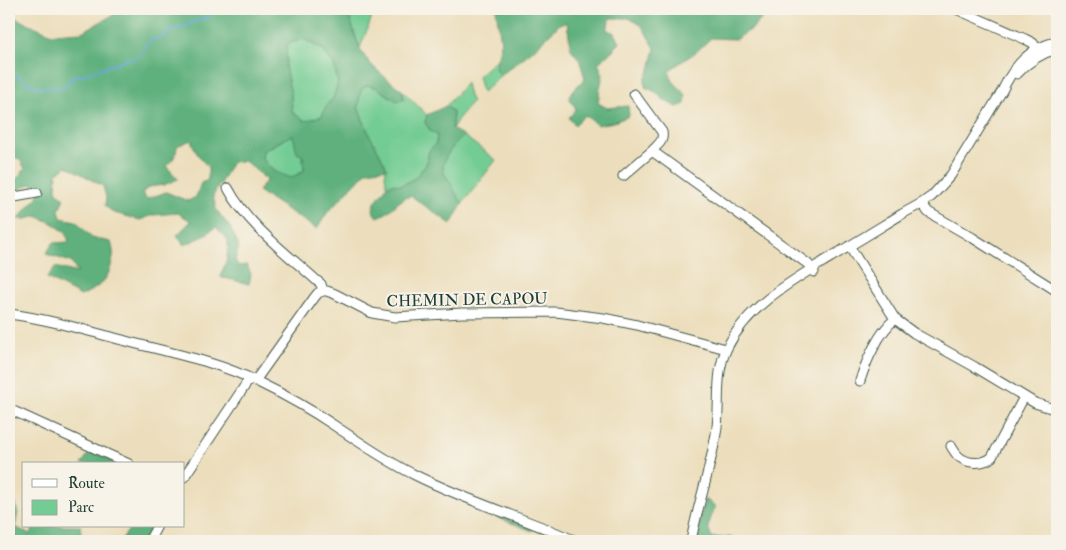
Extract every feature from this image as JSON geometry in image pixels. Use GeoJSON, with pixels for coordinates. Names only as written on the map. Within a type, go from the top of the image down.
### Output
{"type":"FeatureCollection","features":[{"type":"Feature","properties":{"kind":"street"},"geometry":{"type":"LineString","coordinates":[[956,9],[1012,32],[1033,43],[1040,52]]}},
{"type":"Feature","properties":{"kind":"street"},"geometry":{"type":"LineString","coordinates":[[691,541],[717,428],[719,380],[723,358],[726,349],[738,330],[754,311],[783,288],[932,196],[951,175],[1002,91],[1020,70],[1040,52],[1057,42]]}},
{"type":"Feature","properties":{"kind":"street"},"geometry":{"type":"LineString","coordinates":[[1040,52],[1057,49]]}},
{"type":"Feature","properties":{"kind":"street"},"geometry":{"type":"LineString","coordinates":[[623,176],[663,138],[662,132],[634,94]]}},
{"type":"Feature","properties":{"kind":"street"},"geometry":{"type":"LineString","coordinates":[[652,150],[808,264],[813,271]]}},
{"type":"Feature","properties":{"kind":"street"},"geometry":{"type":"LineString","coordinates":[[185,476],[252,380],[314,298],[323,291],[316,280],[256,224],[234,200],[228,188]]}},
{"type":"Feature","properties":{"kind":"street"},"geometry":{"type":"LineString","coordinates":[[9,198],[36,193]]}},
{"type":"Feature","properties":{"kind":"street"},"geometry":{"type":"LineString","coordinates":[[922,203],[928,212],[1057,291]]}},
{"type":"Feature","properties":{"kind":"street"},"geometry":{"type":"LineString","coordinates":[[850,248],[887,307],[896,318],[914,333],[976,367],[1035,403],[1057,410]]}},
{"type":"Feature","properties":{"kind":"street","name":"CHEMIN DE CAPOU"},"geometry":{"type":"LineString","coordinates":[[323,291],[335,294],[362,309],[382,316],[407,318],[462,314],[556,312],[603,318],[637,325],[726,349]]}},
{"type":"Feature","properties":{"kind":"street"},"geometry":{"type":"LineString","coordinates":[[9,314],[26,316],[142,345],[227,369],[316,414],[386,460],[415,476],[576,541]]}},
{"type":"Feature","properties":{"kind":"street"},"geometry":{"type":"LineString","coordinates":[[860,381],[865,364],[887,325],[896,318]]}},
{"type":"Feature","properties":{"kind":"street"},"geometry":{"type":"LineString","coordinates":[[950,446],[958,456],[966,460],[979,463],[987,461],[992,457],[1024,397]]}},
{"type":"Feature","properties":{"kind":"street"},"geometry":{"type":"LineString","coordinates":[[9,409],[125,462]]}},
{"type":"Feature","properties":{"kind":"street"},"geometry":{"type":"LineString","coordinates":[[149,541],[156,528]]}},
{"type":"Feature","properties":{"kind":"green space"},"geometry":{"type":"Polygon","coordinates":[[[121,9],[346,9],[360,50],[376,69],[402,90],[404,99],[397,101],[377,88],[367,85],[361,90],[358,107],[369,134],[387,168],[367,171],[327,213],[317,229],[258,191],[267,180],[245,161],[232,162],[213,196],[216,209],[231,229],[239,247],[235,260],[238,266],[247,265],[251,274],[249,284],[220,277],[227,259],[228,240],[216,227],[202,237],[184,245],[177,235],[191,221],[178,213],[153,215],[140,220],[114,213],[105,206],[106,197],[103,186],[67,166],[57,173],[56,190],[64,198],[59,210],[61,218],[76,221],[92,238],[111,242],[113,259],[109,272],[103,281],[96,288],[81,296],[47,278],[55,267],[78,273],[71,262],[46,254],[53,243],[69,242],[66,233],[54,224],[37,216],[18,219],[37,198],[40,187],[30,184],[12,193],[15,181],[25,169],[21,161],[9,153],[9,11],[13,17],[52,34],[82,32],[121,9]],[[303,39],[287,44],[285,66],[291,94],[292,112],[305,121],[322,116],[326,106],[333,98],[338,83],[334,65],[322,49],[303,39]],[[293,135],[263,151],[262,158],[273,171],[291,178],[304,171],[303,156],[297,153],[293,135]],[[191,140],[177,146],[174,157],[166,166],[178,179],[164,185],[149,187],[142,193],[147,199],[166,192],[188,201],[196,197],[201,183],[208,180],[208,166],[196,151],[191,140]]]}},
{"type":"Feature","properties":{"kind":"green space"},"geometry":{"type":"Polygon","coordinates":[[[346,9],[372,9],[372,17],[360,48],[350,18],[346,9]]]}},
{"type":"Feature","properties":{"kind":"green space"},"geometry":{"type":"Polygon","coordinates":[[[496,9],[771,9],[752,29],[736,39],[711,38],[669,72],[673,81],[686,95],[685,104],[677,107],[645,87],[645,78],[650,70],[655,48],[641,25],[629,18],[610,18],[607,30],[615,33],[620,43],[598,63],[603,75],[598,103],[607,108],[628,106],[629,116],[614,122],[597,125],[585,115],[575,125],[569,118],[576,109],[569,95],[585,78],[579,59],[571,49],[567,23],[561,23],[532,51],[501,75],[495,69],[501,43],[496,9]]]}},
{"type":"Feature","properties":{"kind":"green space"},"geometry":{"type":"Polygon","coordinates":[[[303,39],[322,49],[334,65],[338,83],[333,98],[326,106],[322,116],[305,121],[292,112],[291,94],[285,66],[287,44],[303,39]]]}},
{"type":"Feature","properties":{"kind":"green space"},"geometry":{"type":"Polygon","coordinates":[[[498,58],[495,69],[501,75],[482,93],[478,76],[498,58]]]}},
{"type":"Feature","properties":{"kind":"green space"},"geometry":{"type":"Polygon","coordinates":[[[466,83],[472,102],[452,129],[453,112],[446,106],[466,83]]]}},
{"type":"Feature","properties":{"kind":"green space"},"geometry":{"type":"Polygon","coordinates":[[[367,85],[377,88],[397,101],[404,99],[402,90],[427,115],[425,123],[437,135],[436,143],[429,151],[426,165],[415,178],[402,185],[393,184],[387,186],[386,168],[358,107],[361,90],[367,85]]]}},
{"type":"Feature","properties":{"kind":"green space"},"geometry":{"type":"Polygon","coordinates":[[[446,106],[453,112],[452,129],[464,136],[452,148],[443,168],[457,196],[463,203],[451,224],[411,196],[377,217],[373,209],[374,205],[387,186],[393,184],[402,185],[415,178],[426,165],[429,151],[436,143],[437,135],[431,132],[425,123],[427,115],[446,106]]]}},
{"type":"Feature","properties":{"kind":"green space"},"geometry":{"type":"Polygon","coordinates":[[[293,135],[303,156],[304,171],[290,178],[273,171],[262,158],[263,151],[293,135]]]}},
{"type":"Feature","properties":{"kind":"green space"},"geometry":{"type":"Polygon","coordinates":[[[464,136],[496,160],[463,203],[444,173],[443,163],[448,153],[464,136]]]}},
{"type":"Feature","properties":{"kind":"green space"},"geometry":{"type":"Polygon","coordinates":[[[91,451],[116,462],[83,462],[91,451]]]}},
{"type":"Feature","properties":{"kind":"green space"},"geometry":{"type":"Polygon","coordinates":[[[9,490],[18,513],[15,527],[30,534],[34,528],[80,528],[83,541],[9,541],[9,490]]]}},
{"type":"Feature","properties":{"kind":"green space"},"geometry":{"type":"Polygon","coordinates":[[[705,499],[715,506],[708,527],[712,538],[730,537],[737,541],[695,541],[705,499]]]}},
{"type":"Feature","properties":{"kind":"green space"},"geometry":{"type":"Polygon","coordinates":[[[478,507],[532,528],[532,531],[478,510],[478,507]]]}},
{"type":"Feature","properties":{"kind":"green space"},"geometry":{"type":"Polygon","coordinates":[[[130,528],[150,528],[143,541],[120,541],[130,528]]]}},
{"type":"Feature","properties":{"kind":"waterway"},"geometry":{"type":"LineString","coordinates":[[9,71],[36,86],[45,88],[66,87],[74,76],[81,76],[118,63],[124,59],[136,58],[153,39],[162,38],[170,31],[204,19],[223,9]]}}]}
